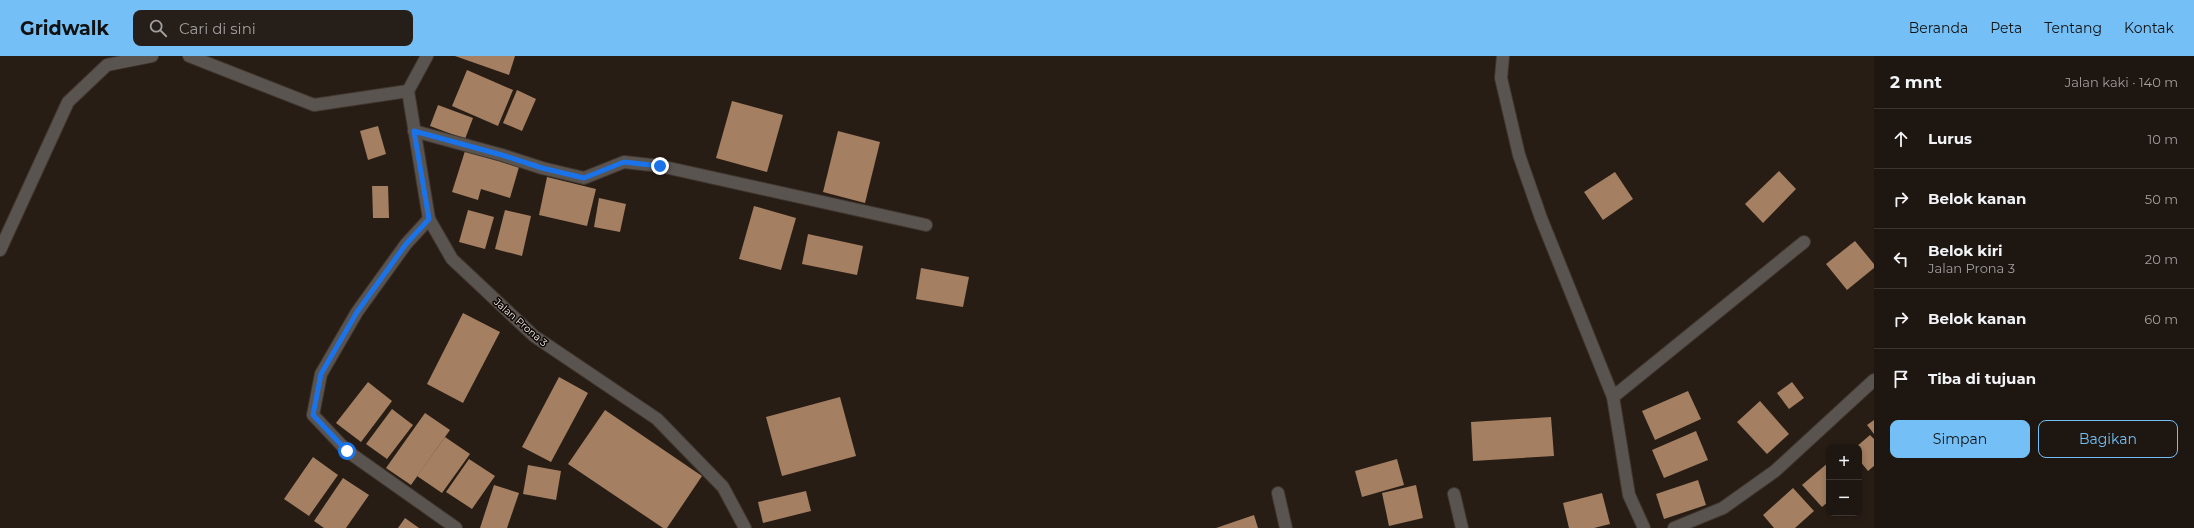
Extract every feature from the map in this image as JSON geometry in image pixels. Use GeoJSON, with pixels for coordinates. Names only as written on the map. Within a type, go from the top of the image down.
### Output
{"type":"FeatureCollection","features":[{"type":"Feature","properties":{"kind":"street"},"geometry":{"type":"LineString","coordinates":[[0,250],[68,102],[107,65],[152,56]]}},
{"type":"Feature","properties":{"kind":"street"},"geometry":{"type":"LineString","coordinates":[[189,56],[314,105],[408,91],[427,56]]}},
{"type":"Feature","properties":{"kind":"street"},"geometry":{"type":"LineString","coordinates":[[1503,56],[1501,78],[1519,155],[1541,218],[1613,397],[1630,495],[1644,528]]}},
{"type":"Feature","properties":{"kind":"street","name":"Jalan Prona 3"},"geometry":{"type":"LineString","coordinates":[[408,91],[429,219],[452,259],[534,336],[656,419],[723,487],[745,528]]}},
{"type":"Feature","properties":{"kind":"street"},"geometry":{"type":"LineString","coordinates":[[414,131],[502,155],[542,168],[584,178],[624,162],[660,166],[926,225]]}},
{"type":"Feature","properties":{"kind":"street"},"geometry":{"type":"LineString","coordinates":[[429,219],[406,244],[357,312],[321,374],[313,415],[347,451],[456,528]]}},
{"type":"Feature","properties":{"kind":"street"},"geometry":{"type":"LineString","coordinates":[[1613,397],[1804,242]]}},
{"type":"Feature","properties":{"kind":"street"},"geometry":{"type":"LineString","coordinates":[[1674,528],[1723,508],[1776,472],[1874,380]]}},
{"type":"Feature","properties":{"kind":"street"},"geometry":{"type":"LineString","coordinates":[[1278,493],[1286,528]]}},
{"type":"Feature","properties":{"kind":"street"},"geometry":{"type":"LineString","coordinates":[[1454,494],[1462,528]]}},
{"type":"Feature","properties":{"kind":"building"},"geometry":{"type":"Polygon","coordinates":[[[455,56],[515,56],[509,75],[455,56]]]}},
{"type":"Feature","properties":{"kind":"building"},"geometry":{"type":"Polygon","coordinates":[[[467,70],[513,90],[498,126],[452,106],[467,70]]]}},
{"type":"Feature","properties":{"kind":"building"},"geometry":{"type":"Polygon","coordinates":[[[517,90],[536,99],[522,131],[503,123],[517,90]]]}},
{"type":"Feature","properties":{"kind":"building"},"geometry":{"type":"Polygon","coordinates":[[[732,101],[783,115],[767,172],[716,158],[732,101]]]}},
{"type":"Feature","properties":{"kind":"building"},"geometry":{"type":"Polygon","coordinates":[[[438,105],[473,118],[465,139],[430,126],[438,105]]]}},
{"type":"Feature","properties":{"kind":"building"},"geometry":{"type":"Polygon","coordinates":[[[378,126],[386,154],[368,160],[360,131],[378,126]]]}},
{"type":"Feature","properties":{"kind":"building"},"geometry":{"type":"Polygon","coordinates":[[[838,131],[880,142],[865,203],[823,192],[838,131]]]}},
{"type":"Feature","properties":{"kind":"building"},"geometry":{"type":"Polygon","coordinates":[[[465,151],[519,167],[510,198],[481,189],[478,200],[452,192],[465,151]]]}},
{"type":"Feature","properties":{"kind":"building"},"geometry":{"type":"Polygon","coordinates":[[[1779,171],[1796,189],[1763,223],[1745,204],[1779,171]]]}},
{"type":"Feature","properties":{"kind":"building"},"geometry":{"type":"Polygon","coordinates":[[[1615,172],[1633,199],[1603,220],[1584,192],[1615,172]]]}},
{"type":"Feature","properties":{"kind":"building"},"geometry":{"type":"Polygon","coordinates":[[[547,177],[596,189],[587,226],[539,215],[547,177]]]}},
{"type":"Feature","properties":{"kind":"building"},"geometry":{"type":"Polygon","coordinates":[[[372,186],[388,186],[389,218],[373,218],[372,186]]]}},
{"type":"Feature","properties":{"kind":"building"},"geometry":{"type":"Polygon","coordinates":[[[599,198],[626,204],[620,232],[594,227],[599,198]]]}},
{"type":"Feature","properties":{"kind":"building"},"geometry":{"type":"Polygon","coordinates":[[[754,206],[796,218],[781,270],[739,259],[754,206]]]}},
{"type":"Feature","properties":{"kind":"building"},"geometry":{"type":"Polygon","coordinates":[[[468,210],[494,217],[485,249],[459,242],[468,210]]]}},
{"type":"Feature","properties":{"kind":"building"},"geometry":{"type":"Polygon","coordinates":[[[505,210],[531,216],[522,256],[495,249],[505,210]]]}},
{"type":"Feature","properties":{"kind":"building"},"geometry":{"type":"Polygon","coordinates":[[[808,234],[863,246],[857,275],[802,264],[808,234]]]}},
{"type":"Feature","properties":{"kind":"building"},"geometry":{"type":"Polygon","coordinates":[[[1855,241],[1874,264],[1874,268],[1847,290],[1826,264],[1855,241]]]}},
{"type":"Feature","properties":{"kind":"building"},"geometry":{"type":"Polygon","coordinates":[[[921,268],[969,277],[963,307],[916,299],[921,268]]]}},
{"type":"Feature","properties":{"kind":"building"},"geometry":{"type":"Polygon","coordinates":[[[463,313],[500,332],[463,403],[427,384],[463,313]]]}},
{"type":"Feature","properties":{"kind":"building"},"geometry":{"type":"Polygon","coordinates":[[[559,377],[588,393],[551,462],[522,447],[559,377]]]}},
{"type":"Feature","properties":{"kind":"building"},"geometry":{"type":"Polygon","coordinates":[[[368,382],[392,401],[361,442],[336,423],[368,382]]]}},
{"type":"Feature","properties":{"kind":"building"},"geometry":{"type":"Polygon","coordinates":[[[1792,382],[1804,398],[1789,409],[1777,393],[1792,382]]]}},
{"type":"Feature","properties":{"kind":"building"},"geometry":{"type":"Polygon","coordinates":[[[1688,391],[1701,419],[1655,440],[1642,411],[1688,391]]]}},
{"type":"Feature","properties":{"kind":"building"},"geometry":{"type":"Polygon","coordinates":[[[840,397],[856,456],[782,476],[766,417],[840,397]]]}},
{"type":"Feature","properties":{"kind":"building"},"geometry":{"type":"Polygon","coordinates":[[[1760,401],[1789,434],[1767,454],[1737,422],[1760,401]]]}},
{"type":"Feature","properties":{"kind":"building"},"geometry":{"type":"Polygon","coordinates":[[[392,409],[413,425],[387,459],[366,444],[392,409]]]}},
{"type":"Feature","properties":{"kind":"building"},"geometry":{"type":"Polygon","coordinates":[[[605,410],[702,476],[667,528],[663,528],[568,464],[605,410]]]}},
{"type":"Feature","properties":{"kind":"building"},"geometry":{"type":"Polygon","coordinates":[[[425,413],[450,430],[411,485],[386,468],[425,413]]]}},
{"type":"Feature","properties":{"kind":"building"},"geometry":{"type":"Polygon","coordinates":[[[1551,417],[1554,456],[1473,461],[1471,422],[1551,417]]]}},
{"type":"Feature","properties":{"kind":"building"},"geometry":{"type":"Polygon","coordinates":[[[1874,420],[1874,434],[1867,425],[1874,420]]]}},
{"type":"Feature","properties":{"kind":"building"},"geometry":{"type":"Polygon","coordinates":[[[1696,431],[1708,460],[1664,478],[1652,450],[1696,431]]]}},
{"type":"Feature","properties":{"kind":"building"},"geometry":{"type":"Polygon","coordinates":[[[1870,435],[1874,439],[1874,466],[1868,471],[1862,464],[1862,444],[1860,444],[1870,435]]]}},
{"type":"Feature","properties":{"kind":"building"},"geometry":{"type":"Polygon","coordinates":[[[445,437],[470,454],[442,493],[417,476],[445,437]]]}},
{"type":"Feature","properties":{"kind":"building"},"geometry":{"type":"Polygon","coordinates":[[[313,457],[338,475],[309,516],[284,499],[313,457]]]}},
{"type":"Feature","properties":{"kind":"building"},"geometry":{"type":"Polygon","coordinates":[[[469,459],[495,476],[472,509],[446,492],[469,459]]]}},
{"type":"Feature","properties":{"kind":"building"},"geometry":{"type":"Polygon","coordinates":[[[1397,459],[1404,485],[1362,497],[1355,471],[1397,459]]]}},
{"type":"Feature","properties":{"kind":"building"},"geometry":{"type":"Polygon","coordinates":[[[528,465],[561,471],[556,500],[523,494],[528,465]]]}},
{"type":"Feature","properties":{"kind":"building"},"geometry":{"type":"Polygon","coordinates":[[[1826,465],[1826,504],[1822,507],[1802,485],[1826,465]]]}},
{"type":"Feature","properties":{"kind":"building"},"geometry":{"type":"Polygon","coordinates":[[[343,478],[369,495],[346,528],[324,528],[314,521],[343,478]]]}},
{"type":"Feature","properties":{"kind":"building"},"geometry":{"type":"Polygon","coordinates":[[[1698,480],[1706,505],[1664,519],[1656,494],[1698,480]]]}},
{"type":"Feature","properties":{"kind":"building"},"geometry":{"type":"Polygon","coordinates":[[[494,485],[519,493],[507,528],[480,528],[494,485]]]}},
{"type":"Feature","properties":{"kind":"building"},"geometry":{"type":"Polygon","coordinates":[[[1416,485],[1423,518],[1389,526],[1382,493],[1416,485]]]}},
{"type":"Feature","properties":{"kind":"building"},"geometry":{"type":"Polygon","coordinates":[[[1793,488],[1814,511],[1795,528],[1774,528],[1763,515],[1793,488]]]}},
{"type":"Feature","properties":{"kind":"building"},"geometry":{"type":"Polygon","coordinates":[[[806,491],[811,511],[763,523],[758,502],[806,491]]]}},
{"type":"Feature","properties":{"kind":"building"},"geometry":{"type":"Polygon","coordinates":[[[1602,493],[1610,524],[1594,528],[1569,528],[1563,503],[1602,493]]]}},
{"type":"Feature","properties":{"kind":"building"},"geometry":{"type":"Polygon","coordinates":[[[1254,515],[1258,528],[1216,528],[1254,515]]]}},
{"type":"Feature","properties":{"kind":"building"},"geometry":{"type":"Polygon","coordinates":[[[405,518],[419,528],[398,528],[405,518]]]}},
{"type":"Feature","properties":{"kind":"route"},"geometry":{"type":"LineString","coordinates":[[347,451],[313,415],[321,374],[357,312],[406,244],[429,219],[414,131],[502,155],[542,168],[584,178],[624,162],[660,166]]}}]}
